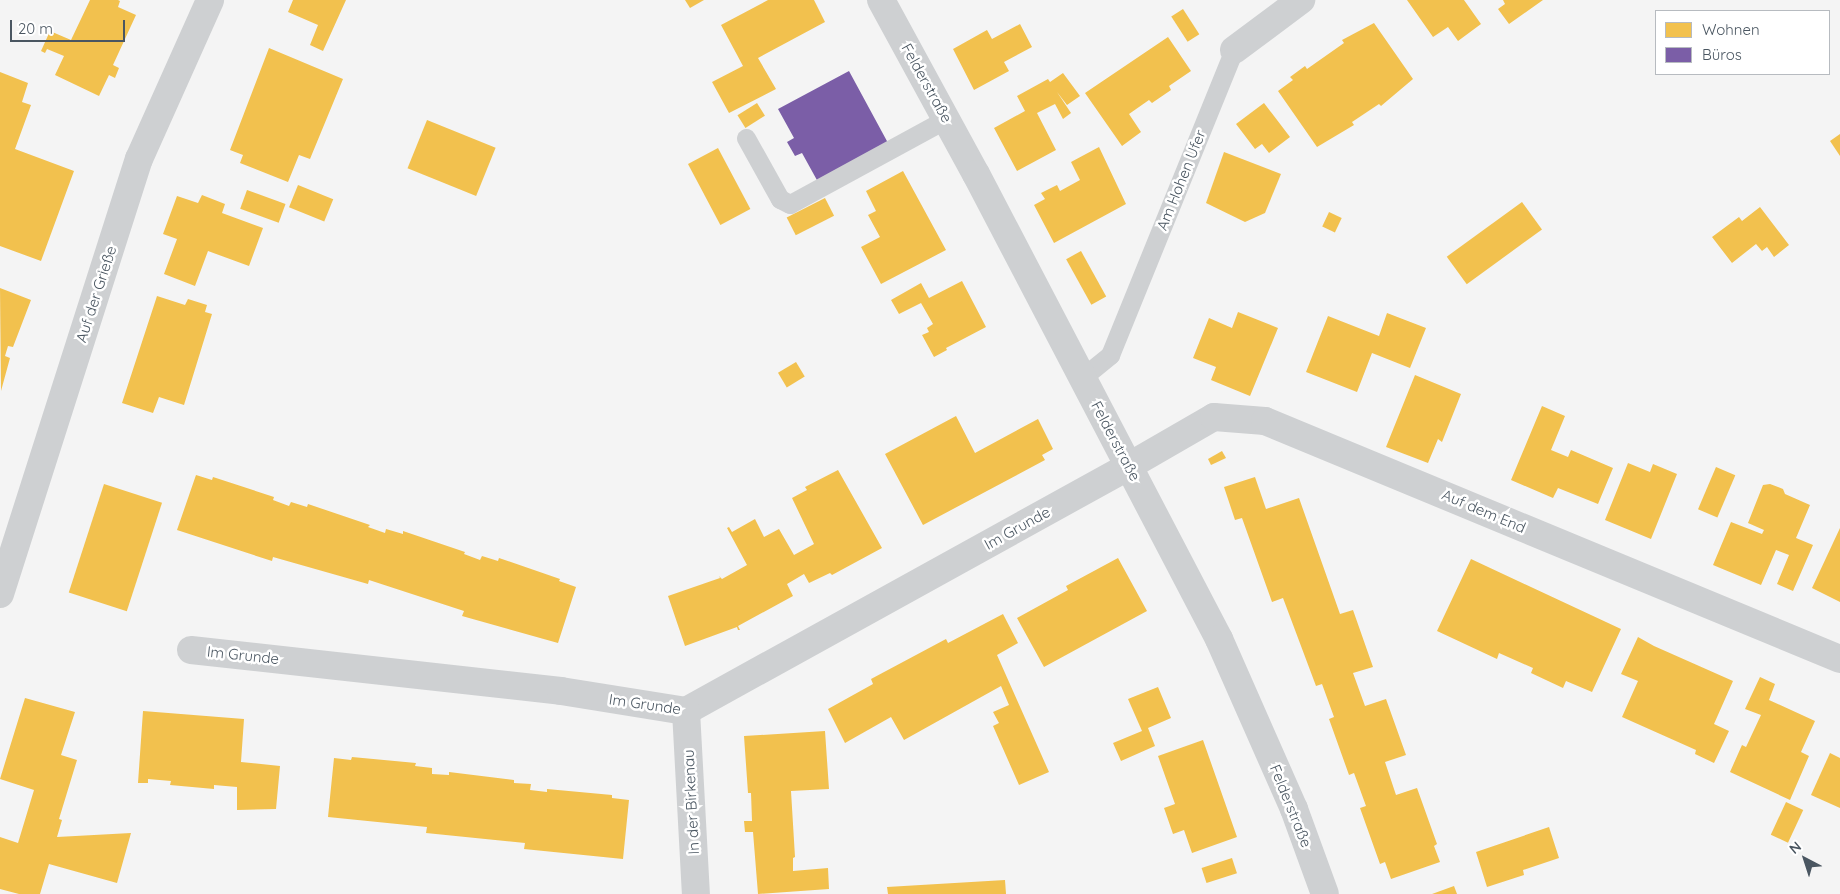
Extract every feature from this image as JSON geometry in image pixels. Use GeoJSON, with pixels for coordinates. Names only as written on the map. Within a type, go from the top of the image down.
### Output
{"type":"FeatureCollection","features":[{"type":"Feature","properties":{"kind":"street","name":"Auf der Grieße"},"geometry":{"type":"LineString","coordinates":[[0,594],[139,160],[210,0]]}},
{"type":"Feature","properties":{"kind":"street","name":"Felderstraße"},"geometry":{"type":"LineString","coordinates":[[881,0],[1083,377],[1219,639],[1294,809],[1325,894]]}},
{"type":"Feature","properties":{"kind":"street","name":"Am Hohen Ufer"},"geometry":{"type":"LineString","coordinates":[[1234,50],[1301,0]]}},
{"type":"Feature","properties":{"kind":"street","name":"Auf dem End"},"geometry":{"type":"LineString","coordinates":[[1129,466],[1214,417],[1265,421],[1840,659]]}},
{"type":"Feature","properties":{"kind":"street","name":"Im Grunde"},"geometry":{"type":"LineString","coordinates":[[191,650],[561,691],[686,711],[1129,466]]}},
{"type":"Feature","properties":{"kind":"street","name":"In der Birkenau"},"geometry":{"type":"LineString","coordinates":[[686,711],[696,894]]}},
{"type":"Feature","properties":{"kind":"lane","name":"Am Hohen Ufer"},"geometry":{"type":"LineString","coordinates":[[1083,377],[1110,355],[1234,50]]}},
{"type":"Feature","properties":{"kind":"lane"},"geometry":{"type":"LineString","coordinates":[[746,138],[780,199],[790,204],[946,119]]}},
{"type":"Feature","properties":{"kind":"building: Wohnen"},"geometry":{"type":"Polygon","coordinates":[[[90,0],[118,0],[120,1],[118,7],[136,15],[113,65],[119,68],[115,78],[109,75],[99,96],[55,75],[64,56],[47,49],[45,53],[41,51],[50,31],[71,40],[90,0]]]}},
{"type":"Feature","properties":{"kind":"building: Wohnen"},"geometry":{"type":"Polygon","coordinates":[[[293,0],[346,0],[323,51],[310,45],[318,25],[288,12],[293,0]]]}},
{"type":"Feature","properties":{"kind":"building: Wohnen"},"geometry":{"type":"Polygon","coordinates":[[[685,0],[704,0],[690,8],[685,0]]]}},
{"type":"Feature","properties":{"kind":"building: Wohnen"},"geometry":{"type":"Polygon","coordinates":[[[768,0],[814,0],[825,22],[758,58],[776,89],[729,113],[712,82],[743,66],[721,25],[768,0]]]}},
{"type":"Feature","properties":{"kind":"building: Wohnen"},"geometry":{"type":"Polygon","coordinates":[[[1407,0],[1464,0],[1481,24],[1458,41],[1448,27],[1433,37],[1407,0]]]}},
{"type":"Feature","properties":{"kind":"building: Wohnen"},"geometry":{"type":"Polygon","coordinates":[[[1503,0],[1543,0],[1509,24],[1498,9],[1505,4],[1503,0]]]}},
{"type":"Feature","properties":{"kind":"building: Wohnen"},"geometry":{"type":"Polygon","coordinates":[[[1183,9],[1199,34],[1188,42],[1171,17],[1183,9]]]}},
{"type":"Feature","properties":{"kind":"building: Wohnen"},"geometry":{"type":"Polygon","coordinates":[[[1374,23],[1413,79],[1381,106],[1379,104],[1352,122],[1354,125],[1317,147],[1278,91],[1293,80],[1290,77],[1305,66],[1307,69],[1344,43],[1342,40],[1374,23]]]}},
{"type":"Feature","properties":{"kind":"building: Wohnen"},"geometry":{"type":"Polygon","coordinates":[[[1020,24],[1032,47],[1004,62],[1009,71],[974,90],[953,49],[987,30],[992,39],[1020,24]]]}},
{"type":"Feature","properties":{"kind":"building: Wohnen"},"geometry":{"type":"Polygon","coordinates":[[[1168,37],[1191,71],[1169,86],[1171,90],[1152,103],[1149,100],[1129,114],[1141,132],[1122,146],[1085,93],[1168,37]]]}},
{"type":"Feature","properties":{"kind":"building: Wohnen"},"geometry":{"type":"Polygon","coordinates":[[[269,48],[343,79],[310,159],[299,155],[288,182],[240,163],[243,155],[230,150],[269,48]]]}},
{"type":"Feature","properties":{"kind":"building: Wohnen"},"geometry":{"type":"Polygon","coordinates":[[[0,72],[28,83],[22,102],[31,105],[15,149],[74,171],[41,261],[0,246],[0,72]]]}},
{"type":"Feature","properties":{"kind":"building: Wohnen"},"geometry":{"type":"Polygon","coordinates":[[[1063,73],[1080,96],[1067,105],[1057,92],[1071,113],[1063,119],[1055,104],[1037,113],[1056,150],[1017,171],[994,128],[1025,111],[1017,96],[1048,79],[1050,82],[1063,73]]]}},
{"type":"Feature","properties":{"kind":"building: Wohnen"},"geometry":{"type":"Polygon","coordinates":[[[757,103],[765,116],[745,128],[737,115],[757,103]]]}},
{"type":"Feature","properties":{"kind":"building: Wohnen"},"geometry":{"type":"Polygon","coordinates":[[[1264,103],[1290,137],[1269,153],[1262,144],[1255,149],[1236,124],[1264,103]]]}},
{"type":"Feature","properties":{"kind":"building: Wohnen"},"geometry":{"type":"Polygon","coordinates":[[[427,120],[496,148],[476,196],[408,168],[427,120]]]}},
{"type":"Feature","properties":{"kind":"building: Wohnen"},"geometry":{"type":"Polygon","coordinates":[[[1840,134],[1840,156],[1830,141],[1840,134]]]}},
{"type":"Feature","properties":{"kind":"building: Wohnen"},"geometry":{"type":"Polygon","coordinates":[[[1099,147],[1126,204],[1054,243],[1034,205],[1045,199],[1041,193],[1057,185],[1060,191],[1080,180],[1071,162],[1099,147]]]}},
{"type":"Feature","properties":{"kind":"building: Wohnen"},"geometry":{"type":"Polygon","coordinates":[[[718,148],[750,209],[720,225],[688,164],[718,148]]]}},
{"type":"Feature","properties":{"kind":"building: Wohnen"},"geometry":{"type":"Polygon","coordinates":[[[1224,152],[1281,174],[1265,213],[1245,222],[1206,203],[1224,152]]]}},
{"type":"Feature","properties":{"kind":"building: Wohnen"},"geometry":{"type":"Polygon","coordinates":[[[903,171],[946,250],[881,284],[861,247],[880,237],[868,215],[876,211],[866,191],[903,171]]]}},
{"type":"Feature","properties":{"kind":"building: Wohnen"},"geometry":{"type":"Polygon","coordinates":[[[298,185],[333,199],[324,221],[289,207],[298,185]]]}},
{"type":"Feature","properties":{"kind":"building: Wohnen"},"geometry":{"type":"Polygon","coordinates":[[[247,190],[286,204],[279,223],[240,209],[247,190]]]}},
{"type":"Feature","properties":{"kind":"building: Wohnen"},"geometry":{"type":"Polygon","coordinates":[[[202,195],[225,204],[222,213],[263,228],[249,266],[208,251],[195,286],[164,274],[177,239],[163,234],[177,196],[198,203],[202,195]]]}},
{"type":"Feature","properties":{"kind":"building: Wohnen"},"geometry":{"type":"Polygon","coordinates":[[[825,198],[834,216],[796,235],[787,218],[825,198]]]}},
{"type":"Feature","properties":{"kind":"building: Wohnen"},"geometry":{"type":"Polygon","coordinates":[[[1522,202],[1542,230],[1467,284],[1447,257],[1522,202]]]}},
{"type":"Feature","properties":{"kind":"building: Wohnen"},"geometry":{"type":"Polygon","coordinates":[[[1760,207],[1789,245],[1774,257],[1767,247],[1762,251],[1756,244],[1732,263],[1712,237],[1739,217],[1742,221],[1760,207]]]}},
{"type":"Feature","properties":{"kind":"building: Wohnen"},"geometry":{"type":"Polygon","coordinates":[[[1329,212],[1342,218],[1335,232],[1322,227],[1329,212]]]}},
{"type":"Feature","properties":{"kind":"building: Wohnen"},"geometry":{"type":"Polygon","coordinates":[[[1081,251],[1106,296],[1091,305],[1066,259],[1081,251]]]}},
{"type":"Feature","properties":{"kind":"building: Wohnen"},"geometry":{"type":"Polygon","coordinates":[[[962,281],[986,327],[946,348],[947,350],[934,357],[922,335],[929,332],[927,328],[933,324],[921,303],[899,314],[891,300],[921,283],[929,298],[962,281]]]}},
{"type":"Feature","properties":{"kind":"building: Wohnen"},"geometry":{"type":"Polygon","coordinates":[[[0,288],[31,300],[13,347],[8,346],[5,356],[10,358],[1,391],[0,288]]]}},
{"type":"Feature","properties":{"kind":"building: Wohnen"},"geometry":{"type":"Polygon","coordinates":[[[157,296],[185,305],[188,299],[207,305],[205,312],[212,314],[184,405],[159,397],[153,413],[122,403],[157,296]]]}},
{"type":"Feature","properties":{"kind":"building: Wohnen"},"geometry":{"type":"Polygon","coordinates":[[[1238,312],[1278,328],[1250,396],[1211,380],[1216,367],[1193,358],[1209,318],[1232,328],[1238,312]]]}},
{"type":"Feature","properties":{"kind":"building: Wohnen"},"geometry":{"type":"Polygon","coordinates":[[[1387,313],[1426,328],[1410,368],[1372,353],[1357,392],[1306,372],[1328,316],[1379,336],[1387,313]]]}},
{"type":"Feature","properties":{"kind":"building: Wohnen"},"geometry":{"type":"Polygon","coordinates":[[[796,362],[805,377],[787,387],[778,373],[796,362]]]}},
{"type":"Feature","properties":{"kind":"building: Wohnen"},"geometry":{"type":"Polygon","coordinates":[[[1415,375],[1461,394],[1442,442],[1438,439],[1428,463],[1386,447],[1415,375]]]}},
{"type":"Feature","properties":{"kind":"building: Wohnen"},"geometry":{"type":"Polygon","coordinates":[[[1542,406],[1565,416],[1551,450],[1568,457],[1571,450],[1613,468],[1598,504],[1558,488],[1553,498],[1511,480],[1542,406]]]}},
{"type":"Feature","properties":{"kind":"building: Wohnen"},"geometry":{"type":"Polygon","coordinates":[[[956,416],[975,453],[1038,419],[1053,449],[1042,455],[1045,460],[923,525],[885,454],[956,416]]]}},
{"type":"Feature","properties":{"kind":"building: Wohnen"},"geometry":{"type":"Polygon","coordinates":[[[1222,451],[1226,458],[1211,465],[1208,459],[1222,451]]]}},
{"type":"Feature","properties":{"kind":"building: Wohnen"},"geometry":{"type":"Polygon","coordinates":[[[1628,463],[1650,472],[1653,464],[1677,474],[1651,539],[1605,520],[1628,463]]]}},
{"type":"Feature","properties":{"kind":"building: Wohnen"},"geometry":{"type":"Polygon","coordinates":[[[1716,467],[1735,475],[1717,518],[1698,509],[1716,467]]]}},
{"type":"Feature","properties":{"kind":"building: Wohnen"},"geometry":{"type":"Polygon","coordinates":[[[838,470],[882,548],[832,575],[830,573],[809,583],[804,574],[787,584],[793,596],[738,626],[740,630],[737,627],[685,646],[668,596],[720,578],[719,576],[722,579],[747,565],[727,528],[729,527],[732,532],[755,519],[764,537],[779,529],[794,555],[814,544],[792,498],[807,490],[805,487],[838,470]]]}},
{"type":"Feature","properties":{"kind":"building: Wohnen"},"geometry":{"type":"Polygon","coordinates":[[[196,475],[212,480],[213,477],[274,497],[273,500],[289,506],[291,502],[307,507],[308,504],[370,525],[368,527],[385,533],[386,529],[403,534],[403,531],[465,552],[464,554],[480,560],[482,556],[498,561],[499,558],[560,579],[559,581],[576,587],[558,643],[462,616],[464,611],[369,580],[368,584],[273,557],[272,561],[177,530],[196,475]]]}},
{"type":"Feature","properties":{"kind":"building: Wohnen"},"geometry":{"type":"Polygon","coordinates":[[[1255,477],[1266,509],[1299,498],[1340,614],[1353,610],[1373,667],[1353,673],[1365,706],[1386,699],[1406,755],[1385,762],[1396,795],[1417,788],[1437,844],[1434,846],[1440,862],[1391,879],[1385,862],[1380,864],[1360,808],[1366,806],[1354,773],[1349,775],[1329,719],[1334,717],[1322,684],[1316,686],[1283,598],[1272,602],[1242,518],[1235,520],[1224,487],[1255,477]]]}},
{"type":"Feature","properties":{"kind":"building: Wohnen"},"geometry":{"type":"Polygon","coordinates":[[[104,484],[162,503],[127,611],[69,592],[104,484]]]}},
{"type":"Feature","properties":{"kind":"building: Wohnen"},"geometry":{"type":"Polygon","coordinates":[[[1770,484],[1783,489],[1785,494],[1810,505],[1796,538],[1813,545],[1793,591],[1777,584],[1789,555],[1776,550],[1761,585],[1713,565],[1731,522],[1762,534],[1764,530],[1748,523],[1763,485],[1770,484]]]}},
{"type":"Feature","properties":{"kind":"building: Wohnen"},"geometry":{"type":"Polygon","coordinates":[[[1840,528],[1840,602],[1812,588],[1840,528]]]}},
{"type":"Feature","properties":{"kind":"building: Wohnen"},"geometry":{"type":"Polygon","coordinates":[[[1118,558],[1147,611],[1044,667],[1017,618],[1068,590],[1066,586],[1118,558]]]}},
{"type":"Feature","properties":{"kind":"building: Wohnen"},"geometry":{"type":"Polygon","coordinates":[[[1471,559],[1621,629],[1592,692],[1566,681],[1563,688],[1531,673],[1533,668],[1499,653],[1497,659],[1437,631],[1471,559]]]}},
{"type":"Feature","properties":{"kind":"building: Wohnen"},"geometry":{"type":"Polygon","coordinates":[[[1003,614],[1018,643],[997,655],[1049,772],[1019,785],[993,726],[999,723],[993,712],[1009,705],[1001,686],[904,740],[891,717],[845,743],[828,709],[873,684],[871,679],[946,639],[948,643],[1003,614]]]}},
{"type":"Feature","properties":{"kind":"building: Wohnen"},"geometry":{"type":"Polygon","coordinates":[[[1638,637],[1733,681],[1714,724],[1729,731],[1714,763],[1695,754],[1696,750],[1622,717],[1638,681],[1621,674],[1638,637]]]}},
{"type":"Feature","properties":{"kind":"building: Wohnen"},"geometry":{"type":"Polygon","coordinates":[[[1760,677],[1775,684],[1769,700],[1815,721],[1801,752],[1809,756],[1790,800],[1730,772],[1742,745],[1746,747],[1761,715],[1745,709],[1760,677]]]}},
{"type":"Feature","properties":{"kind":"building: Wohnen"},"geometry":{"type":"Polygon","coordinates":[[[1158,687],[1171,718],[1148,728],[1155,746],[1121,761],[1113,743],[1142,731],[1128,699],[1158,687]]]}},
{"type":"Feature","properties":{"kind":"building: Wohnen"},"geometry":{"type":"Polygon","coordinates":[[[25,698],[75,712],[61,755],[77,760],[59,819],[62,820],[57,837],[131,833],[117,883],[49,864],[40,894],[19,894],[0,889],[0,837],[18,843],[34,790],[0,779],[25,698]]]}},
{"type":"Feature","properties":{"kind":"building: Wohnen"},"geometry":{"type":"Polygon","coordinates":[[[143,711],[244,719],[241,762],[280,766],[276,809],[237,810],[237,787],[214,785],[214,789],[170,785],[171,781],[148,779],[148,783],[138,783],[143,711]]]}},
{"type":"Feature","properties":{"kind":"building: Wohnen"},"geometry":{"type":"Polygon","coordinates":[[[825,731],[829,789],[791,791],[795,857],[793,858],[793,871],[828,868],[829,889],[758,894],[753,832],[745,832],[744,821],[752,821],[751,793],[748,793],[744,736],[825,731]]]}},
{"type":"Feature","properties":{"kind":"building: Wohnen"},"geometry":{"type":"Polygon","coordinates":[[[1203,740],[1237,837],[1192,853],[1184,830],[1173,834],[1164,808],[1175,804],[1158,756],[1203,740]]]}},
{"type":"Feature","properties":{"kind":"building: Wohnen"},"geometry":{"type":"Polygon","coordinates":[[[1830,753],[1840,758],[1840,808],[1811,795],[1830,753]]]}},
{"type":"Feature","properties":{"kind":"building: Wohnen"},"geometry":{"type":"Polygon","coordinates":[[[352,757],[416,763],[415,766],[432,768],[432,774],[449,775],[449,772],[514,780],[514,783],[531,784],[530,790],[547,792],[547,789],[612,795],[612,798],[629,800],[623,859],[524,849],[525,843],[426,833],[427,827],[328,817],[334,758],[351,760],[352,757]]]}},
{"type":"Feature","properties":{"kind":"building: Wohnen"},"geometry":{"type":"Polygon","coordinates":[[[1786,802],[1803,810],[1788,843],[1771,835],[1786,802]]]}},
{"type":"Feature","properties":{"kind":"building: Wohnen"},"geometry":{"type":"Polygon","coordinates":[[[1549,827],[1559,858],[1523,870],[1524,875],[1487,887],[1476,852],[1549,827]]]}},
{"type":"Feature","properties":{"kind":"building: Wohnen"},"geometry":{"type":"Polygon","coordinates":[[[1232,858],[1237,873],[1207,883],[1202,868],[1232,858]]]}},
{"type":"Feature","properties":{"kind":"building: Wohnen"},"geometry":{"type":"Polygon","coordinates":[[[1005,880],[1006,894],[888,894],[887,887],[1005,880]]]}},
{"type":"Feature","properties":{"kind":"building: Wohnen"},"geometry":{"type":"Polygon","coordinates":[[[1454,886],[1457,894],[1432,894],[1454,886]]]}},
{"type":"Feature","properties":{"kind":"building: Büros"},"geometry":{"type":"Polygon","coordinates":[[[849,71],[888,143],[818,182],[802,153],[795,156],[787,142],[794,138],[778,109],[849,71]]]}}]}
